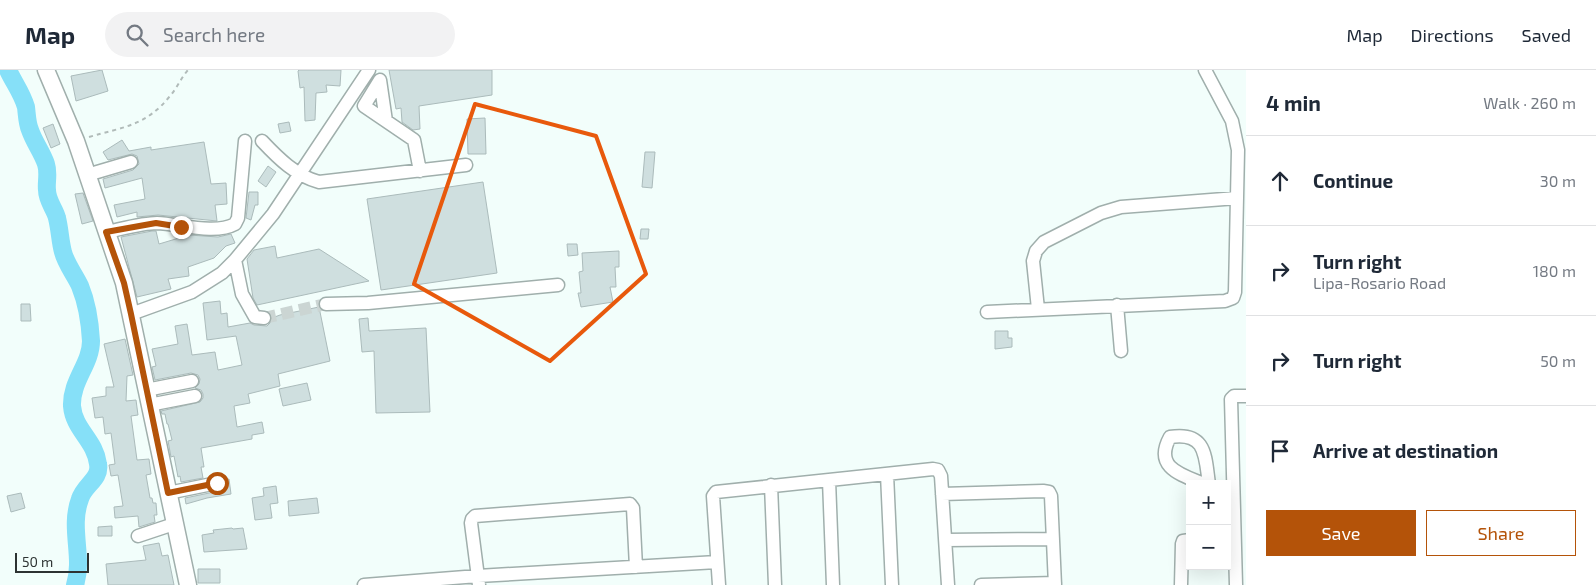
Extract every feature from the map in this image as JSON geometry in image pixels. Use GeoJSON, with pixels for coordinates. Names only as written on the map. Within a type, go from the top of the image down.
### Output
{"type":"FeatureCollection","features":[{"type":"Feature","properties":{"kind":"main road"},"geometry":{"type":"LineString","coordinates":[[46,70],[76,141],[124,283],[188,585]]}},
{"type":"Feature","properties":{"kind":"street"},"geometry":{"type":"LineString","coordinates":[[131,314],[192,292],[222,273],[235,260],[274,214],[369,70]]}},
{"type":"Feature","properties":{"kind":"street"},"geometry":{"type":"LineString","coordinates":[[987,312],[1225,301],[1233,298],[1235,292],[1238,150],[1232,122],[1205,70]]}},
{"type":"Feature","properties":{"kind":"street"},"geometry":{"type":"LineString","coordinates":[[386,121],[414,140],[420,171]]}},
{"type":"Feature","properties":{"kind":"street"},"geometry":{"type":"LineString","coordinates":[[262,141],[278,158],[300,174],[309,180],[319,182],[466,165]]}},
{"type":"Feature","properties":{"kind":"street"},"geometry":{"type":"LineString","coordinates":[[106,232],[156,223],[181,227],[222,228],[235,224],[238,218],[245,142]]}},
{"type":"Feature","properties":{"kind":"street"},"geometry":{"type":"LineString","coordinates":[[87,175],[131,162]]}},
{"type":"Feature","properties":{"kind":"street"},"geometry":{"type":"LineString","coordinates":[[1038,309],[1032,261],[1036,251],[1044,242],[1100,213],[1121,207],[1237,198]]}},
{"type":"Feature","properties":{"kind":"street"},"geometry":{"type":"LineString","coordinates":[[235,260],[242,294],[255,317],[264,318]]}},
{"type":"Feature","properties":{"kind":"street"},"geometry":{"type":"LineString","coordinates":[[326,304],[368,303],[558,285]]}},
{"type":"Feature","properties":{"kind":"street"},"geometry":{"type":"LineString","coordinates":[[1117,306],[1121,351]]}},
{"type":"Feature","properties":{"kind":"street"},"geometry":{"type":"LineString","coordinates":[[148,397],[192,381]]}},
{"type":"Feature","properties":{"kind":"street"},"geometry":{"type":"LineString","coordinates":[[148,397],[195,396]]}},
{"type":"Feature","properties":{"kind":"street"},"geometry":{"type":"LineString","coordinates":[[1236,585],[1231,539],[1238,491],[1231,399],[1234,396],[1246,396]]}},
{"type":"Feature","properties":{"kind":"street"},"geometry":{"type":"LineString","coordinates":[[1195,480],[1174,471],[1169,465],[1165,452],[1166,444],[1170,437],[1180,435],[1199,443],[1204,449],[1208,480]]}},
{"type":"Feature","properties":{"kind":"street"},"geometry":{"type":"LineString","coordinates":[[719,585],[714,494],[721,491],[771,485],[936,469],[940,473],[948,585]]}},
{"type":"Feature","properties":{"kind":"street"},"geometry":{"type":"LineString","coordinates":[[887,474],[892,585]]}},
{"type":"Feature","properties":{"kind":"street"},"geometry":{"type":"LineString","coordinates":[[829,480],[833,585]]}},
{"type":"Feature","properties":{"kind":"street"},"geometry":{"type":"LineString","coordinates":[[168,493],[217,483]]}},
{"type":"Feature","properties":{"kind":"street"},"geometry":{"type":"LineString","coordinates":[[771,485],[775,585]]}},
{"type":"Feature","properties":{"kind":"street"},"geometry":{"type":"LineString","coordinates":[[942,494],[1046,491],[1050,496],[1055,584],[981,585]]}},
{"type":"Feature","properties":{"kind":"street"},"geometry":{"type":"LineString","coordinates":[[478,580],[471,523],[475,516],[631,504],[636,567]]}},
{"type":"Feature","properties":{"kind":"street"},"geometry":{"type":"LineString","coordinates":[[138,536],[174,524]]}},
{"type":"Feature","properties":{"kind":"street"},"geometry":{"type":"LineString","coordinates":[[946,540],[1053,539]]}},
{"type":"Feature","properties":{"kind":"street"},"geometry":{"type":"LineString","coordinates":[[1181,585],[1182,544],[1183,541],[1186,541]]}},
{"type":"Feature","properties":{"kind":"street"},"geometry":{"type":"LineString","coordinates":[[364,585],[478,580],[717,562]]}},
{"type":"Feature","properties":{"kind":"path"},"geometry":{"type":"LineString","coordinates":[[76,141],[141,122],[152,115],[171,95],[188,70]]}},
{"type":"Feature","properties":{"kind":"highlighted area"},"geometry":{"type":"Polygon","coordinates":[[[475,104],[596,136],[646,274],[550,361],[414,284],[475,104]]]}},
{"type":"Feature","properties":{"kind":"building"},"geometry":{"type":"Polygon","coordinates":[[[102,70],[108,91],[76,101],[71,76],[102,70]]]}},
{"type":"Feature","properties":{"kind":"building"},"geometry":{"type":"Polygon","coordinates":[[[299,70],[341,70],[340,86],[326,85],[327,92],[316,93],[315,120],[305,121],[304,87],[300,88],[299,70]]]}},
{"type":"Feature","properties":{"kind":"building"},"geometry":{"type":"Polygon","coordinates":[[[389,70],[492,70],[492,95],[419,106],[420,129],[413,130],[402,122],[401,108],[396,109],[389,70]]]}},
{"type":"Feature","properties":{"kind":"building"},"geometry":{"type":"Polygon","coordinates":[[[485,118],[486,154],[468,154],[467,119],[485,118]]]}},
{"type":"Feature","properties":{"kind":"building"},"geometry":{"type":"Polygon","coordinates":[[[289,122],[291,131],[280,133],[278,124],[289,122]]]}},
{"type":"Feature","properties":{"kind":"building"},"geometry":{"type":"Polygon","coordinates":[[[53,124],[60,144],[51,148],[43,128],[53,124]]]}},
{"type":"Feature","properties":{"kind":"building"},"geometry":{"type":"Polygon","coordinates":[[[122,140],[129,151],[151,147],[151,150],[204,142],[211,184],[226,183],[227,204],[215,205],[217,221],[158,215],[137,217],[137,212],[117,217],[114,205],[145,199],[142,178],[105,188],[103,179],[133,170],[139,164],[137,156],[132,154],[108,160],[103,152],[122,140]]]}},
{"type":"Feature","properties":{"kind":"building"},"geometry":{"type":"Polygon","coordinates":[[[645,152],[655,152],[652,188],[642,187],[645,152]]]}},
{"type":"Feature","properties":{"kind":"building"},"geometry":{"type":"Polygon","coordinates":[[[268,166],[276,172],[266,187],[258,181],[268,166]]]}},
{"type":"Feature","properties":{"kind":"building"},"geometry":{"type":"Polygon","coordinates":[[[483,182],[497,273],[381,290],[367,199],[483,182]]]}},
{"type":"Feature","properties":{"kind":"building"},"geometry":{"type":"Polygon","coordinates":[[[249,192],[258,192],[258,205],[255,205],[251,220],[246,218],[249,192]]]}},
{"type":"Feature","properties":{"kind":"building"},"geometry":{"type":"Polygon","coordinates":[[[83,193],[93,221],[82,224],[75,194],[83,193]]]}},
{"type":"Feature","properties":{"kind":"building"},"geometry":{"type":"Polygon","coordinates":[[[641,229],[649,229],[648,239],[640,239],[641,229]]]}},
{"type":"Feature","properties":{"kind":"building"},"geometry":{"type":"Polygon","coordinates":[[[156,231],[159,244],[189,235],[218,237],[231,234],[235,243],[226,246],[214,258],[188,267],[189,276],[168,279],[171,289],[137,297],[121,237],[156,231]]]}},
{"type":"Feature","properties":{"kind":"building"},"geometry":{"type":"Polygon","coordinates":[[[567,244],[577,244],[578,255],[568,256],[567,244]]]}},
{"type":"Feature","properties":{"kind":"building"},"geometry":{"type":"Polygon","coordinates":[[[275,246],[277,258],[319,249],[369,281],[257,305],[253,298],[247,259],[254,250],[275,246]]]}},
{"type":"Feature","properties":{"kind":"building"},"geometry":{"type":"Polygon","coordinates":[[[619,251],[619,267],[615,267],[616,287],[610,287],[613,302],[581,307],[578,293],[581,293],[579,272],[583,271],[582,253],[619,251]]]}},
{"type":"Feature","properties":{"kind":"building"},"geometry":{"type":"Polygon","coordinates":[[[220,301],[221,314],[227,313],[228,327],[250,323],[267,326],[272,318],[280,315],[319,307],[330,361],[278,374],[280,386],[248,394],[250,403],[234,406],[237,427],[262,422],[264,433],[252,435],[252,439],[201,448],[204,467],[201,467],[203,478],[181,482],[180,476],[178,477],[174,456],[171,457],[168,441],[172,440],[168,424],[165,414],[162,414],[161,411],[200,402],[203,394],[201,390],[195,388],[199,384],[200,379],[198,375],[191,373],[155,380],[152,367],[156,366],[152,349],[178,344],[175,326],[187,324],[192,355],[215,352],[218,370],[242,365],[236,336],[207,340],[203,303],[220,301]]]}},
{"type":"Feature","properties":{"kind":"building"},"geometry":{"type":"Polygon","coordinates":[[[21,304],[30,304],[31,321],[21,321],[21,304]]]}},
{"type":"Feature","properties":{"kind":"building"},"geometry":{"type":"Polygon","coordinates":[[[368,318],[369,331],[426,328],[430,412],[376,413],[374,351],[362,352],[359,319],[368,318]]]}},
{"type":"Feature","properties":{"kind":"building"},"geometry":{"type":"Polygon","coordinates":[[[995,331],[1008,331],[1008,338],[1012,338],[1012,347],[995,349],[995,331]]]}},
{"type":"Feature","properties":{"kind":"building"},"geometry":{"type":"Polygon","coordinates":[[[125,339],[133,375],[127,376],[126,401],[136,400],[138,415],[131,416],[137,460],[149,459],[151,474],[146,475],[150,498],[152,498],[153,503],[156,503],[157,515],[154,515],[155,522],[139,527],[138,516],[115,518],[114,507],[123,506],[118,475],[111,476],[109,465],[115,464],[111,433],[105,434],[103,417],[95,418],[92,398],[106,396],[106,387],[114,387],[104,344],[125,339]]]}},
{"type":"Feature","properties":{"kind":"building"},"geometry":{"type":"Polygon","coordinates":[[[307,383],[311,400],[283,406],[279,389],[307,383]]]}},
{"type":"Feature","properties":{"kind":"building"},"geometry":{"type":"Polygon","coordinates":[[[229,479],[231,494],[186,504],[185,498],[219,491],[224,486],[224,480],[229,479]]]}},
{"type":"Feature","properties":{"kind":"building"},"geometry":{"type":"Polygon","coordinates":[[[276,486],[278,503],[270,504],[272,518],[255,520],[252,498],[264,496],[263,488],[276,486]]]}},
{"type":"Feature","properties":{"kind":"building"},"geometry":{"type":"Polygon","coordinates":[[[21,493],[25,508],[11,512],[7,496],[21,493]]]}},
{"type":"Feature","properties":{"kind":"building"},"geometry":{"type":"Polygon","coordinates":[[[317,498],[319,513],[289,516],[288,501],[317,498]]]}},
{"type":"Feature","properties":{"kind":"building"},"geometry":{"type":"Polygon","coordinates":[[[112,526],[112,536],[98,536],[98,527],[112,526]]]}},
{"type":"Feature","properties":{"kind":"building"},"geometry":{"type":"Polygon","coordinates":[[[243,528],[247,549],[204,552],[202,535],[214,533],[213,530],[243,528]]]}},
{"type":"Feature","properties":{"kind":"building"},"geometry":{"type":"Polygon","coordinates":[[[159,543],[162,556],[168,555],[174,585],[108,585],[106,564],[146,560],[143,546],[159,543]]]}},
{"type":"Feature","properties":{"kind":"building"},"geometry":{"type":"Polygon","coordinates":[[[198,569],[220,569],[220,583],[198,583],[198,569]]]}},
{"type":"Feature","properties":{"kind":"waterway"},"geometry":{"type":"LineString","coordinates":[[8,70],[24,102],[29,127],[46,164],[48,198],[57,218],[64,256],[82,293],[90,327],[90,349],[75,389],[72,406],[76,422],[93,448],[98,469],[95,478],[82,494],[77,510],[78,564],[75,585]]}},
{"type":"Feature","properties":{"kind":"tunnel"},"geometry":{"type":"LineString","coordinates":[[264,318],[326,304]]}},
{"type":"Feature","properties":{"kind":"route"},"geometry":{"type":"LineString","coordinates":[[181,227],[156,223],[106,232],[124,283],[168,493],[217,483]]}}]}
